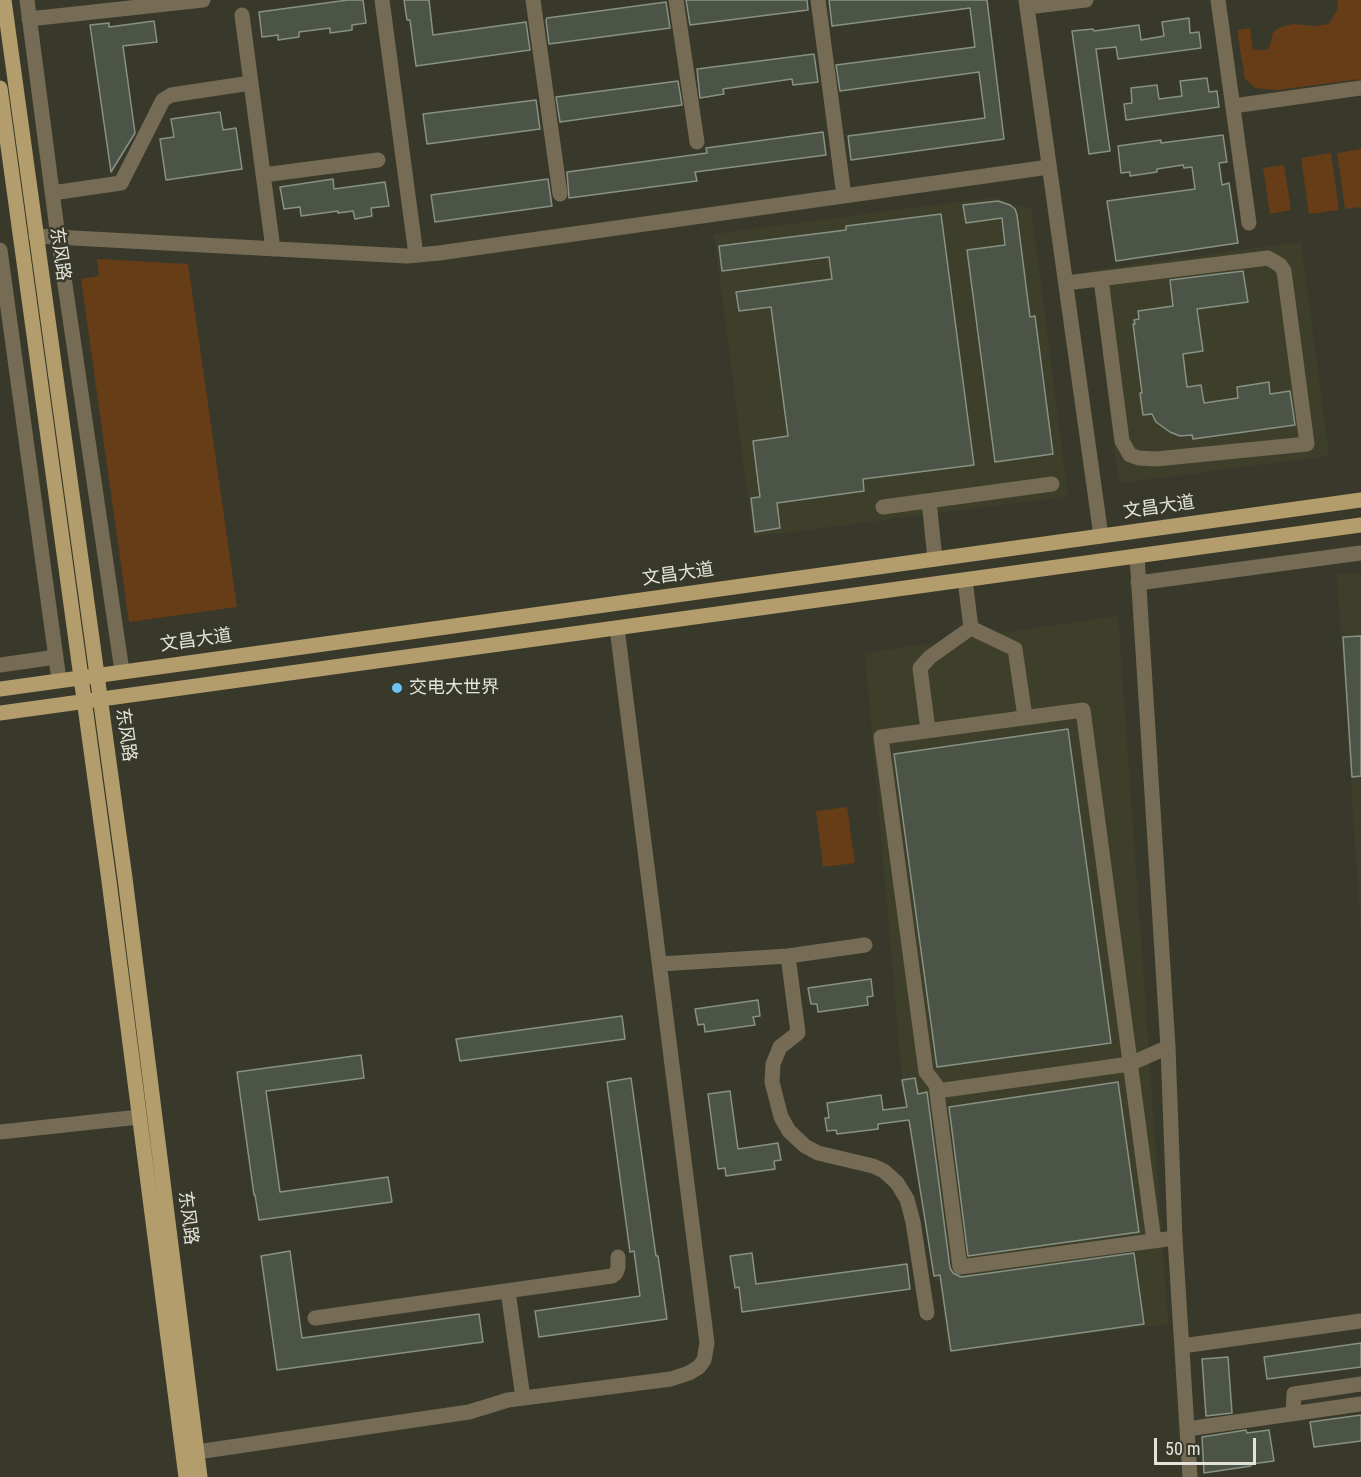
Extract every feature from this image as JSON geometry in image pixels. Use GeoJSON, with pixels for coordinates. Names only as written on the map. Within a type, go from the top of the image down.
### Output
{"type":"FeatureCollection","features":[{"type":"Feature","properties":{"kind":"main road","name":"东风路"},"geometry":{"type":"LineString","coordinates":[[4,0],[97,675],[200,1477]]}},
{"type":"Feature","properties":{"kind":"main road","name":"东风路"},"geometry":{"type":"LineString","coordinates":[[0,88],[81,677],[186,1477]]}},
{"type":"Feature","properties":{"kind":"main road","name":"文昌大道"},"geometry":{"type":"LineString","coordinates":[[0,688],[1361,500]]}},
{"type":"Feature","properties":{"kind":"main road"},"geometry":{"type":"LineString","coordinates":[[0,713],[1361,525]]}},
{"type":"Feature","properties":{"kind":"street"},"geometry":{"type":"LineString","coordinates":[[27,0],[58,237],[122,671]]}},
{"type":"Feature","properties":{"kind":"street"},"geometry":{"type":"LineString","coordinates":[[29,19],[202,0]]}},
{"type":"Feature","properties":{"kind":"street"},"geometry":{"type":"LineString","coordinates":[[382,0],[416,255]]}},
{"type":"Feature","properties":{"kind":"street"},"geometry":{"type":"LineString","coordinates":[[533,0],[560,194]]}},
{"type":"Feature","properties":{"kind":"street"},"geometry":{"type":"LineString","coordinates":[[676,0],[697,142]]}},
{"type":"Feature","properties":{"kind":"street"},"geometry":{"type":"LineString","coordinates":[[818,0],[844,196]]}},
{"type":"Feature","properties":{"kind":"street"},"geometry":{"type":"LineString","coordinates":[[1086,0],[1027,4],[1101,536]]}},
{"type":"Feature","properties":{"kind":"street"},"geometry":{"type":"LineString","coordinates":[[1218,0],[1249,223]]}},
{"type":"Feature","properties":{"kind":"street"},"geometry":{"type":"LineString","coordinates":[[242,15],[273,249]]}},
{"type":"Feature","properties":{"kind":"street"},"geometry":{"type":"LineString","coordinates":[[52,193],[121,183],[164,100],[171,95],[251,83]]}},
{"type":"Feature","properties":{"kind":"street"},"geometry":{"type":"LineString","coordinates":[[1233,106],[1361,88]]}},
{"type":"Feature","properties":{"kind":"street"},"geometry":{"type":"LineString","coordinates":[[263,175],[378,160]]}},
{"type":"Feature","properties":{"kind":"street"},"geometry":{"type":"LineString","coordinates":[[36,236],[392,256],[416,255],[1049,167]]}},
{"type":"Feature","properties":{"kind":"street"},"geometry":{"type":"LineString","coordinates":[[0,250],[58,680]]}},
{"type":"Feature","properties":{"kind":"street"},"geometry":{"type":"LineString","coordinates":[[1065,283],[1268,258],[1281,265],[1284,271],[1307,444],[1156,459],[1130,455],[1122,441],[1101,279]]}},
{"type":"Feature","properties":{"kind":"street"},"geometry":{"type":"LineString","coordinates":[[883,507],[1052,484]]}},
{"type":"Feature","properties":{"kind":"street"},"geometry":{"type":"LineString","coordinates":[[929,501],[935,559]]}},
{"type":"Feature","properties":{"kind":"street"},"geometry":{"type":"LineString","coordinates":[[1138,583],[1361,553]]}},
{"type":"Feature","properties":{"kind":"street"},"geometry":{"type":"LineString","coordinates":[[1137,556],[1168,1047],[1175,1238],[1190,1477]]}},
{"type":"Feature","properties":{"kind":"street"},"geometry":{"type":"LineString","coordinates":[[964,580],[971,628]]}},
{"type":"Feature","properties":{"kind":"street"},"geometry":{"type":"LineString","coordinates":[[197,1452],[469,1413],[508,1400],[671,1379],[689,1373],[699,1367],[704,1360],[706,1343],[617,628]]}},
{"type":"Feature","properties":{"kind":"street"},"geometry":{"type":"LineString","coordinates":[[971,628],[1016,649],[1025,717]]}},
{"type":"Feature","properties":{"kind":"street"},"geometry":{"type":"LineString","coordinates":[[928,730],[920,668],[930,657],[971,628]]}},
{"type":"Feature","properties":{"kind":"street"},"geometry":{"type":"LineString","coordinates":[[0,665],[56,657]]}},
{"type":"Feature","properties":{"kind":"street"},"geometry":{"type":"LineString","coordinates":[[1154,1241],[1083,710],[881,737],[926,1072],[936,1085],[960,1267],[1154,1241],[1175,1238]]}},
{"type":"Feature","properties":{"kind":"street"},"geometry":{"type":"LineString","coordinates":[[660,964],[788,957],[865,945]]}},
{"type":"Feature","properties":{"kind":"street"},"geometry":{"type":"LineString","coordinates":[[788,957],[798,1033],[780,1047],[773,1064],[772,1083],[781,1117],[789,1131],[805,1146],[818,1153],[873,1166],[884,1171],[897,1183],[907,1199],[913,1222],[927,1313]]}},
{"type":"Feature","properties":{"kind":"street"},"geometry":{"type":"LineString","coordinates":[[937,1091],[1130,1064],[1168,1047]]}},
{"type":"Feature","properties":{"kind":"street"},"geometry":{"type":"LineString","coordinates":[[0,1132],[139,1117]]}},
{"type":"Feature","properties":{"kind":"street"},"geometry":{"type":"LineString","coordinates":[[315,1318],[612,1276],[618,1267],[618,1257]]}},
{"type":"Feature","properties":{"kind":"street"},"geometry":{"type":"LineString","coordinates":[[508,1291],[523,1398]]}},
{"type":"Feature","properties":{"kind":"street"},"geometry":{"type":"LineString","coordinates":[[1182,1346],[1361,1321]]}},
{"type":"Feature","properties":{"kind":"street"},"geometry":{"type":"LineString","coordinates":[[1293,1414],[1293,1394],[1361,1384]]}},
{"type":"Feature","properties":{"kind":"street"},"geometry":{"type":"LineString","coordinates":[[1187,1429],[1361,1404]]}},
{"type":"Feature","properties":{"kind":"shaded area"},"geometry":{"type":"Polygon","coordinates":[[[1338,0],[1361,0],[1361,79],[1277,90],[1255,88],[1245,79],[1237,30],[1250,28],[1253,50],[1266,50],[1270,46],[1273,32],[1281,27],[1293,24],[1315,26],[1329,24],[1337,10],[1338,0]]]}},
{"type":"Feature","properties":{"kind":"shaded area"},"geometry":{"type":"Polygon","coordinates":[[[1361,149],[1361,207],[1345,209],[1337,153],[1361,149]]]}},
{"type":"Feature","properties":{"kind":"shaded area"},"geometry":{"type":"Polygon","coordinates":[[[1331,153],[1339,210],[1309,214],[1301,158],[1331,153]]]}},
{"type":"Feature","properties":{"kind":"shaded area"},"geometry":{"type":"Polygon","coordinates":[[[1284,165],[1291,210],[1270,214],[1263,168],[1284,165]]]}},
{"type":"Feature","properties":{"kind":"shaded area"},"geometry":{"type":"Polygon","coordinates":[[[997,197],[1026,209],[1031,208],[1068,496],[753,537],[714,234],[997,197]]]}},
{"type":"Feature","properties":{"kind":"shaded area"},"geometry":{"type":"Polygon","coordinates":[[[1301,242],[1329,456],[1119,483],[1092,270],[1301,242]]]}},
{"type":"Feature","properties":{"kind":"shaded area"},"geometry":{"type":"Polygon","coordinates":[[[97,259],[188,264],[237,607],[129,622],[81,279],[99,276],[97,259]]]}},
{"type":"Feature","properties":{"kind":"shaded area"},"geometry":{"type":"Polygon","coordinates":[[[1361,573],[1361,933],[1337,575],[1361,573]]]}},
{"type":"Feature","properties":{"kind":"shaded area"},"geometry":{"type":"Polygon","coordinates":[[[1118,616],[1168,1324],[948,1351],[939,1280],[935,1280],[934,1276],[902,1077],[865,653],[1118,616]]]}},
{"type":"Feature","properties":{"kind":"shaded area"},"geometry":{"type":"Polygon","coordinates":[[[847,807],[855,863],[823,867],[816,811],[847,807]]]}},
{"type":"Feature","properties":{"kind":"building"},"geometry":{"type":"Polygon","coordinates":[[[363,0],[366,23],[352,25],[352,30],[330,33],[330,28],[299,32],[299,37],[278,40],[278,35],[262,37],[259,12],[363,0]]]}},
{"type":"Feature","properties":{"kind":"building"},"geometry":{"type":"Polygon","coordinates":[[[404,0],[429,0],[433,35],[526,22],[530,50],[416,66],[410,20],[407,20],[404,0]]]}},
{"type":"Feature","properties":{"kind":"building"},"geometry":{"type":"Polygon","coordinates":[[[686,0],[807,0],[808,10],[690,25],[686,0]]]}},
{"type":"Feature","properties":{"kind":"building"},"geometry":{"type":"Polygon","coordinates":[[[829,0],[987,0],[1004,139],[851,160],[848,136],[985,118],[979,72],[840,91],[836,65],[975,47],[970,8],[832,26],[829,0]]]}},
{"type":"Feature","properties":{"kind":"building"},"geometry":{"type":"Polygon","coordinates":[[[666,2],[670,28],[549,44],[547,18],[666,2]]]}},
{"type":"Feature","properties":{"kind":"building"},"geometry":{"type":"Polygon","coordinates":[[[1189,18],[1190,33],[1199,32],[1201,48],[1118,59],[1116,47],[1096,49],[1110,151],[1089,154],[1072,31],[1093,29],[1094,31],[1139,25],[1141,40],[1164,36],[1162,22],[1189,18]]]}},
{"type":"Feature","properties":{"kind":"building"},"geometry":{"type":"Polygon","coordinates":[[[154,21],[157,42],[123,46],[135,133],[111,172],[90,25],[109,23],[109,27],[154,21]]]}},
{"type":"Feature","properties":{"kind":"building"},"geometry":{"type":"Polygon","coordinates":[[[814,54],[818,82],[793,85],[792,79],[723,89],[724,94],[700,98],[697,69],[814,54]]]}},
{"type":"Feature","properties":{"kind":"building"},"geometry":{"type":"Polygon","coordinates":[[[1207,78],[1209,92],[1217,91],[1219,107],[1126,120],[1124,104],[1132,103],[1131,88],[1157,85],[1159,99],[1182,96],[1180,81],[1207,78]]]}},
{"type":"Feature","properties":{"kind":"building"},"geometry":{"type":"Polygon","coordinates":[[[678,81],[682,105],[560,122],[556,97],[678,81]]]}},
{"type":"Feature","properties":{"kind":"building"},"geometry":{"type":"Polygon","coordinates":[[[536,100],[540,129],[427,144],[423,114],[536,100]]]}},
{"type":"Feature","properties":{"kind":"building"},"geometry":{"type":"Polygon","coordinates":[[[220,112],[223,130],[236,128],[242,169],[166,180],[160,139],[174,137],[171,119],[220,112]]]}},
{"type":"Feature","properties":{"kind":"building"},"geometry":{"type":"Polygon","coordinates":[[[823,132],[826,155],[695,172],[697,181],[569,198],[567,172],[707,153],[706,148],[823,132]]]}},
{"type":"Feature","properties":{"kind":"building"},"geometry":{"type":"Polygon","coordinates":[[[1223,135],[1227,162],[1219,163],[1222,185],[1229,183],[1238,243],[1116,261],[1107,201],[1195,189],[1192,167],[1184,168],[1183,165],[1130,176],[1130,172],[1121,173],[1118,146],[1223,135]]]}},
{"type":"Feature","properties":{"kind":"building"},"geometry":{"type":"Polygon","coordinates":[[[333,179],[334,189],[385,182],[389,206],[371,208],[372,216],[355,219],[353,211],[301,216],[300,207],[284,209],[280,187],[333,179]]]}},
{"type":"Feature","properties":{"kind":"building"},"geometry":{"type":"Polygon","coordinates":[[[548,179],[552,206],[435,222],[431,195],[548,179]]]}},
{"type":"Feature","properties":{"kind":"building"},"geometry":{"type":"Polygon","coordinates":[[[998,201],[1010,205],[1015,209],[1017,215],[1030,317],[1035,316],[1053,454],[995,462],[967,250],[1005,245],[1002,218],[966,223],[963,205],[998,201]]]}},
{"type":"Feature","properties":{"kind":"building"},"geometry":{"type":"Polygon","coordinates":[[[941,214],[974,465],[863,479],[864,491],[777,503],[780,528],[755,532],[751,498],[760,497],[753,441],[788,436],[771,307],[739,311],[736,292],[832,279],[829,257],[722,271],[719,246],[846,230],[846,226],[941,214]]]}},
{"type":"Feature","properties":{"kind":"building"},"geometry":{"type":"Polygon","coordinates":[[[1243,271],[1248,302],[1197,309],[1203,351],[1183,354],[1187,387],[1201,385],[1204,403],[1238,398],[1237,387],[1269,382],[1270,394],[1290,391],[1295,425],[1193,439],[1192,435],[1180,436],[1170,432],[1156,422],[1152,414],[1143,415],[1133,324],[1135,324],[1134,320],[1139,319],[1138,311],[1173,306],[1170,280],[1243,271]]]}},
{"type":"Feature","properties":{"kind":"building"},"geometry":{"type":"Polygon","coordinates":[[[1361,636],[1361,776],[1352,777],[1343,637],[1361,636]]]}},
{"type":"Feature","properties":{"kind":"building"},"geometry":{"type":"Polygon","coordinates":[[[1068,729],[1111,1043],[937,1067],[894,754],[1068,729]]]}},
{"type":"Feature","properties":{"kind":"building"},"geometry":{"type":"Polygon","coordinates":[[[871,979],[873,996],[867,997],[868,1005],[818,1012],[817,1004],[811,1004],[808,988],[871,979]]]}},
{"type":"Feature","properties":{"kind":"building"},"geometry":{"type":"Polygon","coordinates":[[[758,1000],[760,1016],[753,1017],[755,1025],[705,1032],[704,1024],[698,1025],[695,1009],[758,1000]]]}},
{"type":"Feature","properties":{"kind":"building"},"geometry":{"type":"Polygon","coordinates":[[[622,1016],[625,1039],[460,1061],[456,1039],[622,1016]]]}},
{"type":"Feature","properties":{"kind":"building"},"geometry":{"type":"Polygon","coordinates":[[[361,1055],[364,1078],[266,1091],[280,1192],[388,1177],[392,1202],[259,1220],[237,1072],[361,1055]]]}},
{"type":"Feature","properties":{"kind":"building"},"geometry":{"type":"Polygon","coordinates":[[[631,1078],[667,1319],[539,1337],[535,1311],[640,1296],[634,1251],[630,1252],[607,1082],[631,1078]]]}},
{"type":"Feature","properties":{"kind":"building"},"geometry":{"type":"Polygon","coordinates":[[[915,1078],[918,1094],[927,1092],[950,1268],[953,1273],[961,1277],[1134,1253],[1144,1324],[951,1351],[940,1275],[934,1276],[909,1120],[878,1124],[878,1129],[837,1134],[836,1130],[827,1131],[825,1118],[829,1118],[827,1103],[881,1095],[883,1110],[907,1107],[902,1080],[915,1078]]]}},
{"type":"Feature","properties":{"kind":"building"},"geometry":{"type":"Polygon","coordinates":[[[1118,1082],[1139,1232],[968,1256],[949,1107],[1118,1082]]]}},
{"type":"Feature","properties":{"kind":"building"},"geometry":{"type":"Polygon","coordinates":[[[730,1091],[738,1149],[778,1143],[781,1160],[774,1161],[775,1169],[726,1176],[725,1168],[718,1169],[708,1094],[730,1091]]]}},
{"type":"Feature","properties":{"kind":"building"},"geometry":{"type":"Polygon","coordinates":[[[290,1251],[302,1338],[479,1314],[483,1342],[277,1370],[261,1256],[290,1251]]]}},
{"type":"Feature","properties":{"kind":"building"},"geometry":{"type":"Polygon","coordinates":[[[752,1253],[756,1284],[907,1264],[910,1289],[742,1312],[739,1287],[735,1288],[730,1256],[752,1253]]]}},
{"type":"Feature","properties":{"kind":"building"},"geometry":{"type":"Polygon","coordinates":[[[1361,1343],[1361,1367],[1267,1379],[1264,1357],[1361,1343]]]}},
{"type":"Feature","properties":{"kind":"building"},"geometry":{"type":"Polygon","coordinates":[[[1228,1357],[1232,1413],[1206,1416],[1202,1359],[1228,1357]]]}},
{"type":"Feature","properties":{"kind":"building"},"geometry":{"type":"Polygon","coordinates":[[[1361,1415],[1361,1441],[1314,1447],[1310,1422],[1361,1415]]]}},
{"type":"Feature","properties":{"kind":"building"},"geometry":{"type":"Polygon","coordinates":[[[1246,1430],[1247,1433],[1269,1430],[1274,1461],[1204,1473],[1202,1437],[1246,1430]]]}},
{"type":"Feature","properties":{"kind":"place","name":"交电大世界"},"geometry":{"type":"Point","coordinates":[397,688]}}]}
